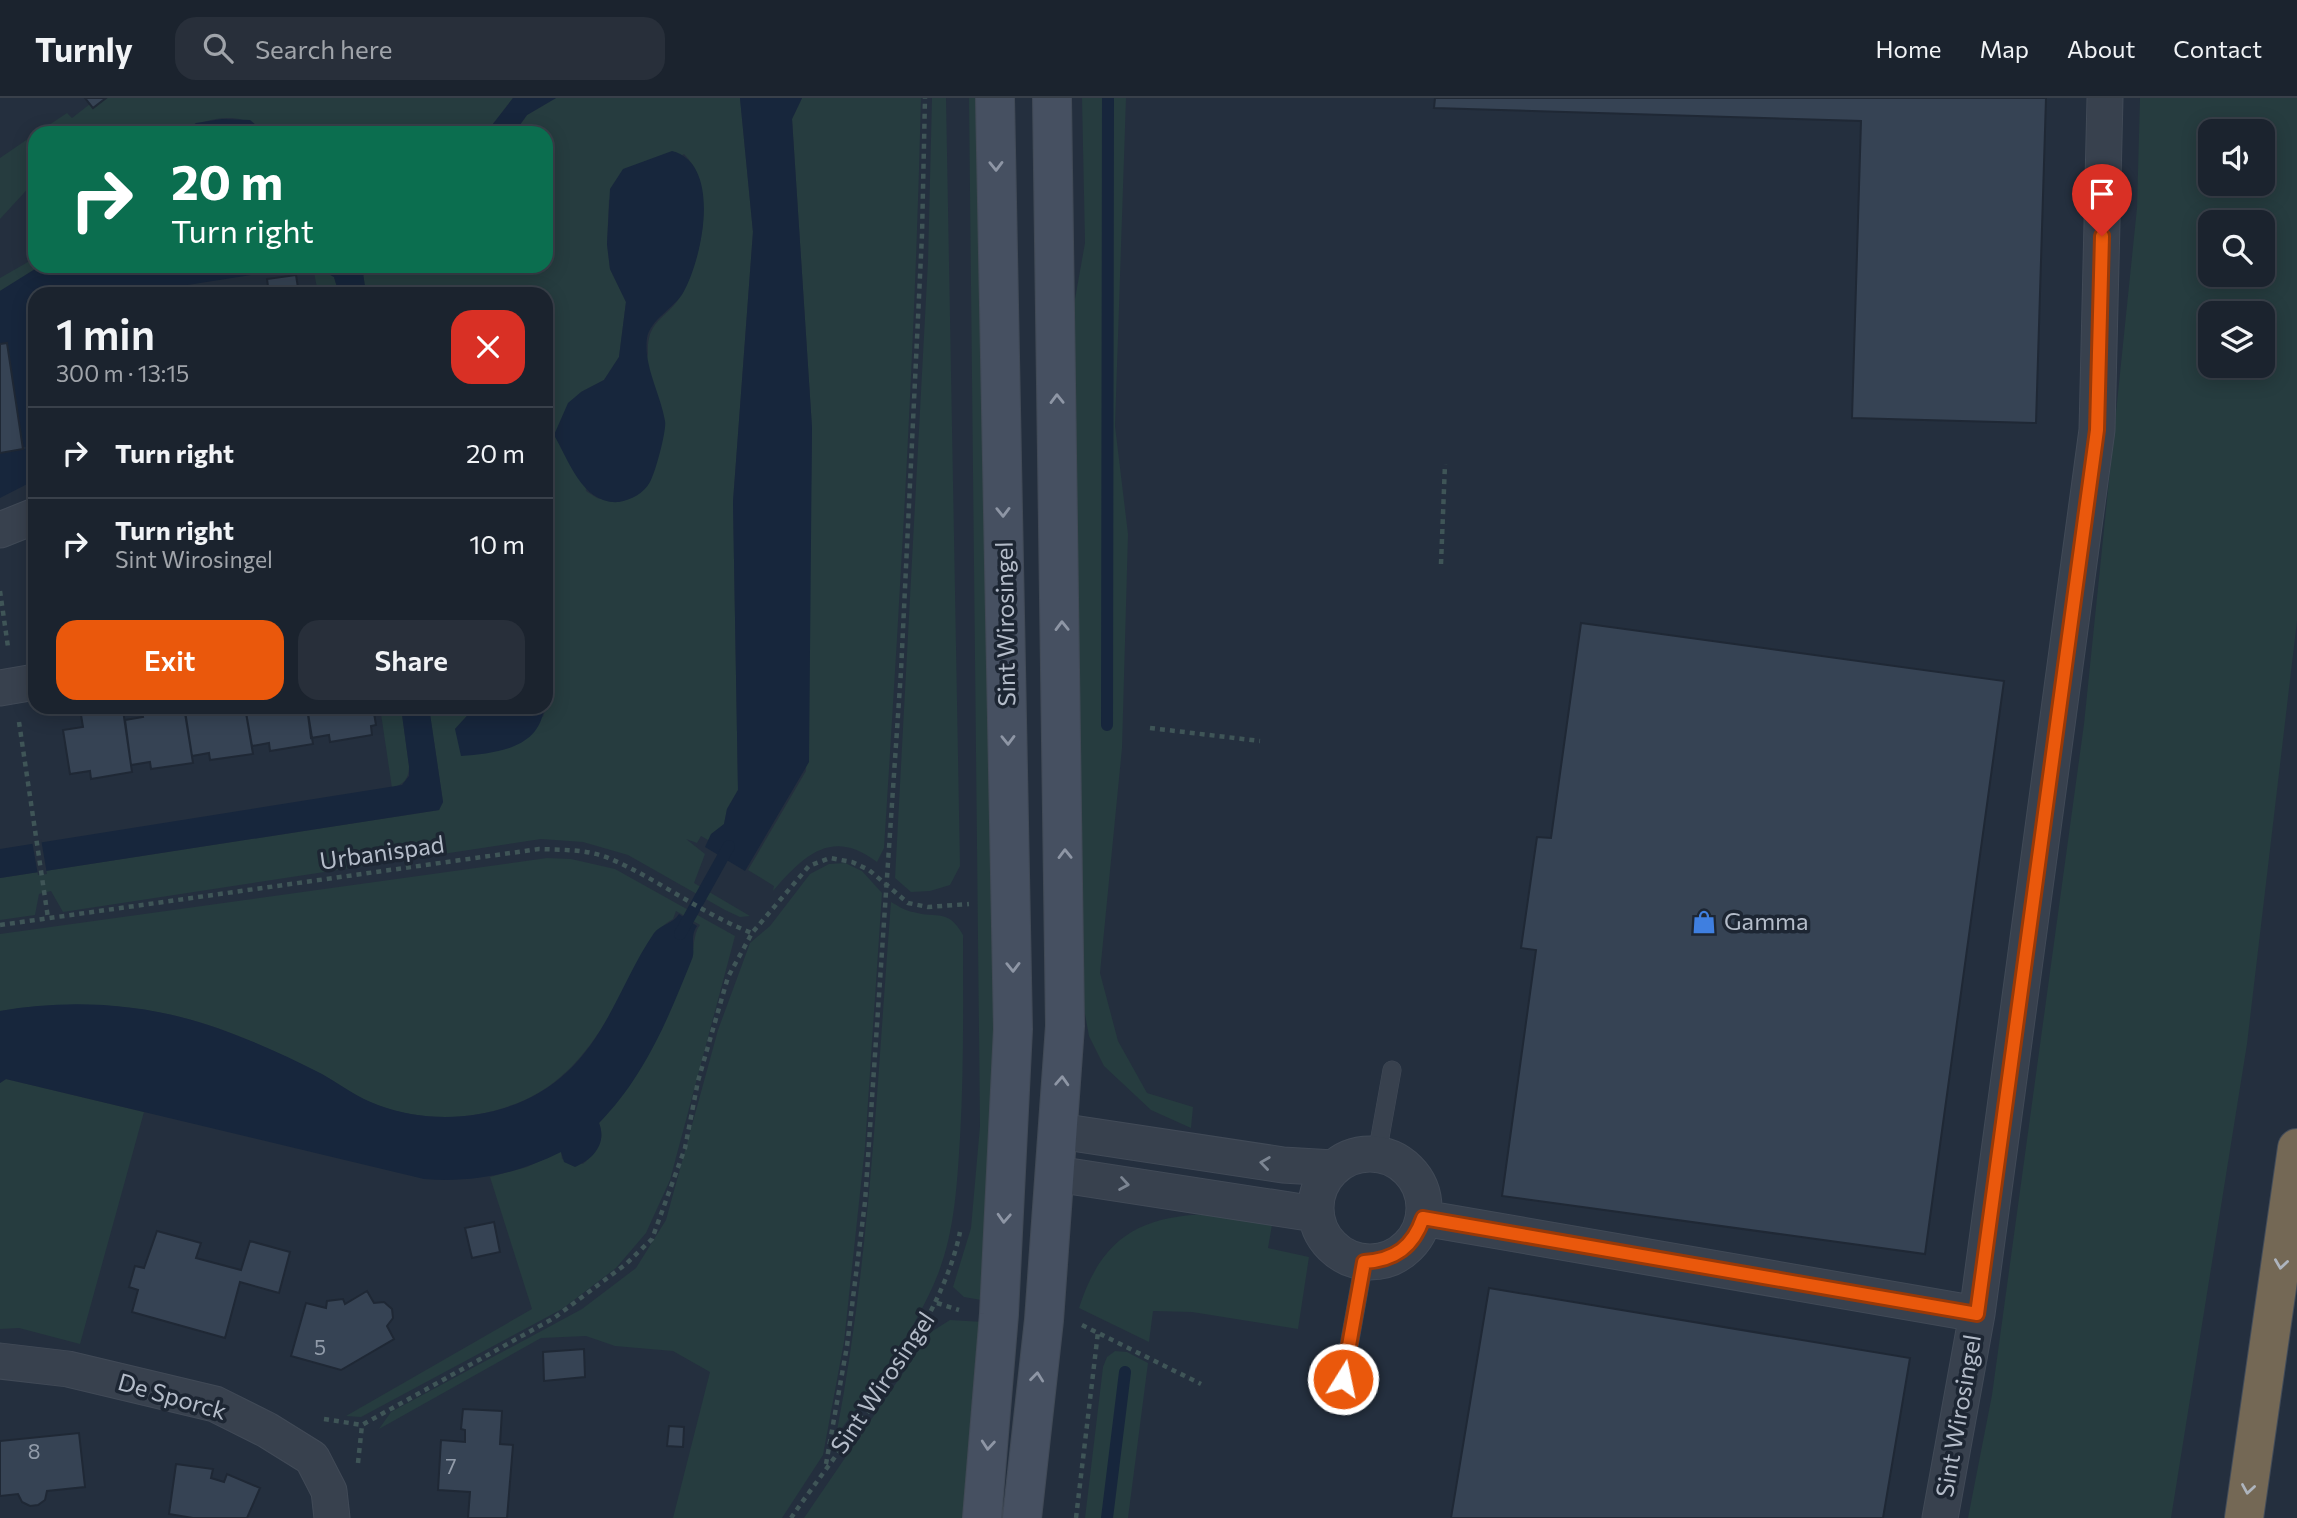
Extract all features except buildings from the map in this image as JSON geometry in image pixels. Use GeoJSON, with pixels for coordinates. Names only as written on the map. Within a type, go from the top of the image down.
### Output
{"type":"FeatureCollection","features":[{"type":"Feature","properties":{"kind":"highway"},"geometry":{"type":"LineString","coordinates":[[2244,1518],[2297,1148]]}},
{"type":"Feature","properties":{"kind":"main road","name":"Sint Wirosingel"},"geometry":{"type":"LineString","coordinates":[[982,1518],[999,1314],[1013,1029],[995,98]]}},
{"type":"Feature","properties":{"kind":"main road"},"geometry":{"type":"LineString","coordinates":[[1022,1518],[1056,1174],[1066,1026],[1052,98]]}},
{"type":"Feature","properties":{"kind":"main road"},"geometry":{"type":"LineString","coordinates":[[1007,1150],[1059,1131]]}},
{"type":"Feature","properties":{"kind":"main road"},"geometry":{"type":"LineString","coordinates":[[1007,1150],[1056,1174]]}},
{"type":"Feature","properties":{"kind":"street","name":"Sint Wirosingel"},"geometry":{"type":"LineString","coordinates":[[1940,1518],[1977,1314],[2097,430],[2105,98]]}},
{"type":"Feature","properties":{"kind":"street"},"geometry":{"type":"LineString","coordinates":[[0,530],[28,519]]}},
{"type":"Feature","properties":{"kind":"street"},"geometry":{"type":"LineString","coordinates":[[0,688],[28,683]]}},
{"type":"Feature","properties":{"kind":"street"},"geometry":{"type":"LineString","coordinates":[[1059,1131],[1269,1163],[1333,1168]]}},
{"type":"Feature","properties":{"kind":"street"},"geometry":{"type":"LineString","coordinates":[[1377,1154],[1394,1160],[1413,1177],[1423,1200],[1423,1218],[1418,1233],[1402,1251],[1380,1261],[1364,1262],[1346,1256],[1331,1246],[1321,1231],[1315,1214],[1320,1189],[1333,1168],[1346,1159],[1377,1154]]}},
{"type":"Feature","properties":{"kind":"street"},"geometry":{"type":"LineString","coordinates":[[1056,1174],[1315,1214]]}},
{"type":"Feature","properties":{"kind":"street","name":"Sint Wirosingel"},"geometry":{"type":"LineString","coordinates":[[1423,1218],[1977,1314]]}},
{"type":"Feature","properties":{"kind":"street","name":"De Sporck"},"geometry":{"type":"LineString","coordinates":[[0,1360],[68,1369],[215,1404],[267,1430],[312,1458],[329,1491],[332,1518]]}},
{"type":"Feature","properties":{"kind":"lane"},"geometry":{"type":"LineString","coordinates":[[1377,1154],[1392,1070]]}},
{"type":"Feature","properties":{"kind":"lane"},"geometry":{"type":"LineString","coordinates":[[1343,1379],[1364,1262]]}},
{"type":"Feature","properties":{"kind":"path"},"geometry":{"type":"LineString","coordinates":[[825,1468],[847,1346],[865,1202],[888,885],[922,235],[925,98]]}},
{"type":"Feature","properties":{"kind":"path"},"geometry":{"type":"LineString","coordinates":[[1441,564],[1445,464]]}},
{"type":"Feature","properties":{"kind":"path"},"geometry":{"type":"LineString","coordinates":[[1150,728],[1260,741]]}},
{"type":"Feature","properties":{"kind":"path"},"geometry":{"type":"LineString","coordinates":[[33,818],[48,918]]}},
{"type":"Feature","properties":{"kind":"path","name":"Urbanispad"},"geometry":{"type":"LineString","coordinates":[[0,925],[539,849],[580,850],[612,859],[728,924],[752,933]]}},
{"type":"Feature","properties":{"kind":"path"},"geometry":{"type":"LineString","coordinates":[[267,1430],[298,1414],[362,1425],[554,1318],[626,1264],[652,1240],[685,1148],[698,1081],[728,977],[752,933],[808,866],[830,858],[852,862],[888,885],[908,903],[928,907],[969,904],[969,916]]}},
{"type":"Feature","properties":{"kind":"path","name":"Sint Wirosingel"},"geometry":{"type":"LineString","coordinates":[[791,1518],[911,1346],[936,1303],[962,1225]]}},
{"type":"Feature","properties":{"kind":"path"},"geometry":{"type":"LineString","coordinates":[[1076,1518],[1098,1332],[1201,1384]]}},
{"type":"Feature","properties":{"kind":"green space"},"geometry":{"type":"Polygon","coordinates":[[[106,98],[513,98],[491,126],[257,126],[236,118],[225,118],[194,126],[48,126],[67,113],[72,118],[90,104],[93,108],[106,98]]]}},
{"type":"Feature","properties":{"kind":"green space"},"geometry":{"type":"Polygon","coordinates":[[[556,98],[740,98],[753,232],[733,502],[738,790],[727,809],[724,824],[708,840],[701,836],[697,843],[686,839],[705,854],[694,883],[750,916],[740,917],[725,910],[628,855],[583,842],[541,839],[63,912],[51,891],[39,894],[35,915],[0,920],[0,878],[439,810],[443,802],[430,714],[469,714],[455,729],[553,714],[553,287],[365,287],[363,273],[553,273],[553,126],[519,126],[527,115],[556,98]],[[684,154],[609,200],[607,244],[610,269],[626,302],[619,357],[604,380],[581,392],[586,491],[597,498],[614,502],[651,333],[683,292],[696,259],[703,221],[700,184],[694,168],[684,154]]]}},
{"type":"Feature","properties":{"kind":"green space"},"geometry":{"type":"Polygon","coordinates":[[[802,98],[921,98],[915,286],[884,848],[877,862],[846,847],[819,850],[807,857],[773,891],[774,886],[748,870],[806,771],[812,428],[792,119],[802,98]]]}},
{"type":"Feature","properties":{"kind":"green space"},"geometry":{"type":"Polygon","coordinates":[[[932,98],[946,98],[960,866],[950,885],[930,891],[911,892],[895,878],[928,261],[932,98]]]}},
{"type":"Feature","properties":{"kind":"green space"},"geometry":{"type":"Polygon","coordinates":[[[969,98],[984,98],[1000,980],[987,1301],[964,1297],[953,1287],[971,1228],[980,1126],[969,98]]]}},
{"type":"Feature","properties":{"kind":"green space"},"geometry":{"type":"Polygon","coordinates":[[[1082,98],[1126,98],[1115,426],[1128,534],[1122,748],[1100,973],[1118,1041],[1147,1093],[1193,1107],[1191,1128],[1151,1110],[1104,1066],[1089,1036],[1082,998],[1070,327],[1085,243],[1082,98]]]}},
{"type":"Feature","properties":{"kind":"green space"},"geometry":{"type":"Polygon","coordinates":[[[2140,98],[2297,98],[2297,621],[2247,1044],[2171,1518],[1968,1518],[1992,1395],[2084,724],[2137,208],[2140,98]]]}},
{"type":"Feature","properties":{"kind":"green space"},"geometry":{"type":"Polygon","coordinates":[[[28,139],[28,189],[0,219],[0,158],[28,139]]]}},
{"type":"Feature","properties":{"kind":"green space"},"geometry":{"type":"Polygon","coordinates":[[[28,262],[29,273],[0,291],[0,278],[28,262]]]}},
{"type":"Feature","properties":{"kind":"green space"},"geometry":{"type":"Polygon","coordinates":[[[314,273],[326,273],[334,277],[337,287],[317,287],[314,273]]]}},
{"type":"Feature","properties":{"kind":"green space"},"geometry":{"type":"Polygon","coordinates":[[[381,714],[402,714],[409,771],[400,785],[392,788],[381,714]]]}},
{"type":"Feature","properties":{"kind":"green space"},"geometry":{"type":"Polygon","coordinates":[[[547,858],[571,859],[615,869],[735,936],[670,1180],[646,1233],[616,1268],[562,1309],[361,1417],[346,1416],[532,1309],[490,1177],[527,1167],[561,1151],[562,1159],[583,1164],[592,1155],[600,1141],[599,1123],[628,1087],[662,1028],[691,960],[700,925],[676,911],[673,919],[659,930],[648,944],[612,1012],[590,1045],[564,1074],[548,1087],[512,1105],[450,1117],[408,1114],[387,1108],[361,1098],[321,1074],[264,1047],[220,1029],[180,1017],[129,1008],[77,1005],[0,1011],[0,934],[547,858]]]}},
{"type":"Feature","properties":{"kind":"green space"},"geometry":{"type":"Polygon","coordinates":[[[845,863],[862,871],[882,893],[865,1147],[844,1342],[823,1455],[782,1518],[673,1518],[710,1372],[673,1351],[615,1346],[586,1336],[541,1338],[379,1429],[391,1412],[582,1309],[636,1268],[666,1220],[718,1030],[750,943],[770,926],[810,874],[829,864],[845,863]]]}},
{"type":"Feature","properties":{"kind":"green space"},"geometry":{"type":"Polygon","coordinates":[[[891,902],[910,911],[947,918],[963,935],[962,1087],[956,1190],[944,1257],[928,1296],[892,1358],[836,1436],[848,1370],[865,1237],[891,902]]]}},
{"type":"Feature","properties":{"kind":"green space"},"geometry":{"type":"Polygon","coordinates":[[[6,1079],[144,1112],[80,1344],[19,1328],[0,1329],[0,1083],[6,1079]]]}},
{"type":"Feature","properties":{"kind":"green space"},"geometry":{"type":"Polygon","coordinates":[[[1209,1214],[1272,1225],[1268,1248],[1309,1257],[1298,1329],[1192,1312],[1153,1311],[1149,1342],[1079,1308],[1099,1264],[1111,1248],[1126,1236],[1142,1226],[1162,1220],[1209,1214]]]}},
{"type":"Feature","properties":{"kind":"green space"},"geometry":{"type":"Polygon","coordinates":[[[950,1320],[984,1322],[965,1518],[804,1518],[931,1332],[950,1320]]]}},
{"type":"Feature","properties":{"kind":"green space"},"geometry":{"type":"Polygon","coordinates":[[[1115,1351],[1127,1352],[1148,1363],[1128,1518],[1085,1518],[1103,1367],[1107,1357],[1115,1351]]]}},
{"type":"Feature","properties":{"kind":"water"},"geometry":{"type":"Polygon","coordinates":[[[513,98],[556,98],[527,115],[519,126],[491,126],[513,98]]]}},
{"type":"Feature","properties":{"kind":"water"},"geometry":{"type":"Polygon","coordinates":[[[740,98],[802,98],[792,119],[812,428],[809,762],[745,871],[705,847],[711,834],[724,824],[727,809],[738,790],[733,502],[753,232],[740,98]]]}},
{"type":"Feature","properties":{"kind":"water"},"geometry":{"type":"Polygon","coordinates":[[[222,119],[250,120],[257,126],[192,126],[222,119]]]}},
{"type":"Feature","properties":{"kind":"water"},"geometry":{"type":"Polygon","coordinates":[[[672,151],[688,159],[698,174],[703,193],[704,214],[701,237],[683,293],[653,325],[647,338],[650,369],[665,421],[655,470],[647,486],[637,495],[619,502],[606,501],[587,489],[579,479],[554,435],[568,403],[581,392],[604,380],[619,357],[626,302],[610,269],[607,244],[610,189],[623,169],[672,151]]]}},
{"type":"Feature","properties":{"kind":"water"},"geometry":{"type":"Polygon","coordinates":[[[29,273],[264,273],[174,287],[28,287],[28,448],[23,447],[7,343],[0,344],[0,291],[29,273]]]}},
{"type":"Feature","properties":{"kind":"water"},"geometry":{"type":"Polygon","coordinates":[[[327,273],[363,273],[365,287],[337,287],[334,277],[327,273]]]}},
{"type":"Feature","properties":{"kind":"water"},"geometry":{"type":"Polygon","coordinates":[[[28,448],[28,484],[0,498],[0,453],[28,448]]]}},
{"type":"Feature","properties":{"kind":"water"},"geometry":{"type":"Polygon","coordinates":[[[553,611],[554,612],[553,645],[553,611]]]}},
{"type":"Feature","properties":{"kind":"water"},"geometry":{"type":"Polygon","coordinates":[[[402,714],[430,714],[443,802],[439,810],[0,878],[0,849],[402,785],[409,776],[402,714]]]}},
{"type":"Feature","properties":{"kind":"water"},"geometry":{"type":"Polygon","coordinates":[[[469,714],[542,714],[534,732],[525,740],[488,753],[461,756],[455,729],[469,714]]]}},
{"type":"Feature","properties":{"kind":"water"},"geometry":{"type":"Polygon","coordinates":[[[679,914],[697,926],[693,935],[693,955],[683,981],[654,1046],[630,1086],[599,1123],[601,1137],[597,1150],[588,1160],[575,1167],[564,1162],[561,1152],[528,1166],[494,1175],[460,1180],[424,1179],[6,1079],[0,1083],[0,1011],[51,1005],[103,1005],[155,1011],[220,1029],[294,1060],[371,1102],[402,1112],[452,1117],[502,1109],[548,1088],[582,1057],[605,1023],[654,933],[679,914]]]}},
{"type":"Feature","properties":{"kind":"pier"},"geometry":{"type":"Polygon","coordinates":[[[41,839],[47,874],[38,875],[32,841],[41,839]]]}},
{"type":"Feature","properties":{"kind":"waterway"},"geometry":{"type":"LineString","coordinates":[[1107,725],[1108,98]]}},
{"type":"Feature","properties":{"kind":"waterway"},"geometry":{"type":"LineString","coordinates":[[680,934],[729,846]]}},
{"type":"Feature","properties":{"kind":"waterway"},"geometry":{"type":"LineString","coordinates":[[1107,1518],[1125,1372]]}},
{"type":"Feature","properties":{"kind":"place","name":"Gamma"},"geometry":{"type":"Point","coordinates":[1704,922]}},
{"type":"Feature","properties":{"kind":"route"},"geometry":{"type":"LineString","coordinates":[[1343,1379],[1364,1262],[1395,1256],[1408,1246],[1418,1233],[1423,1218],[1977,1314],[2097,430],[2102,236]]}}]}
